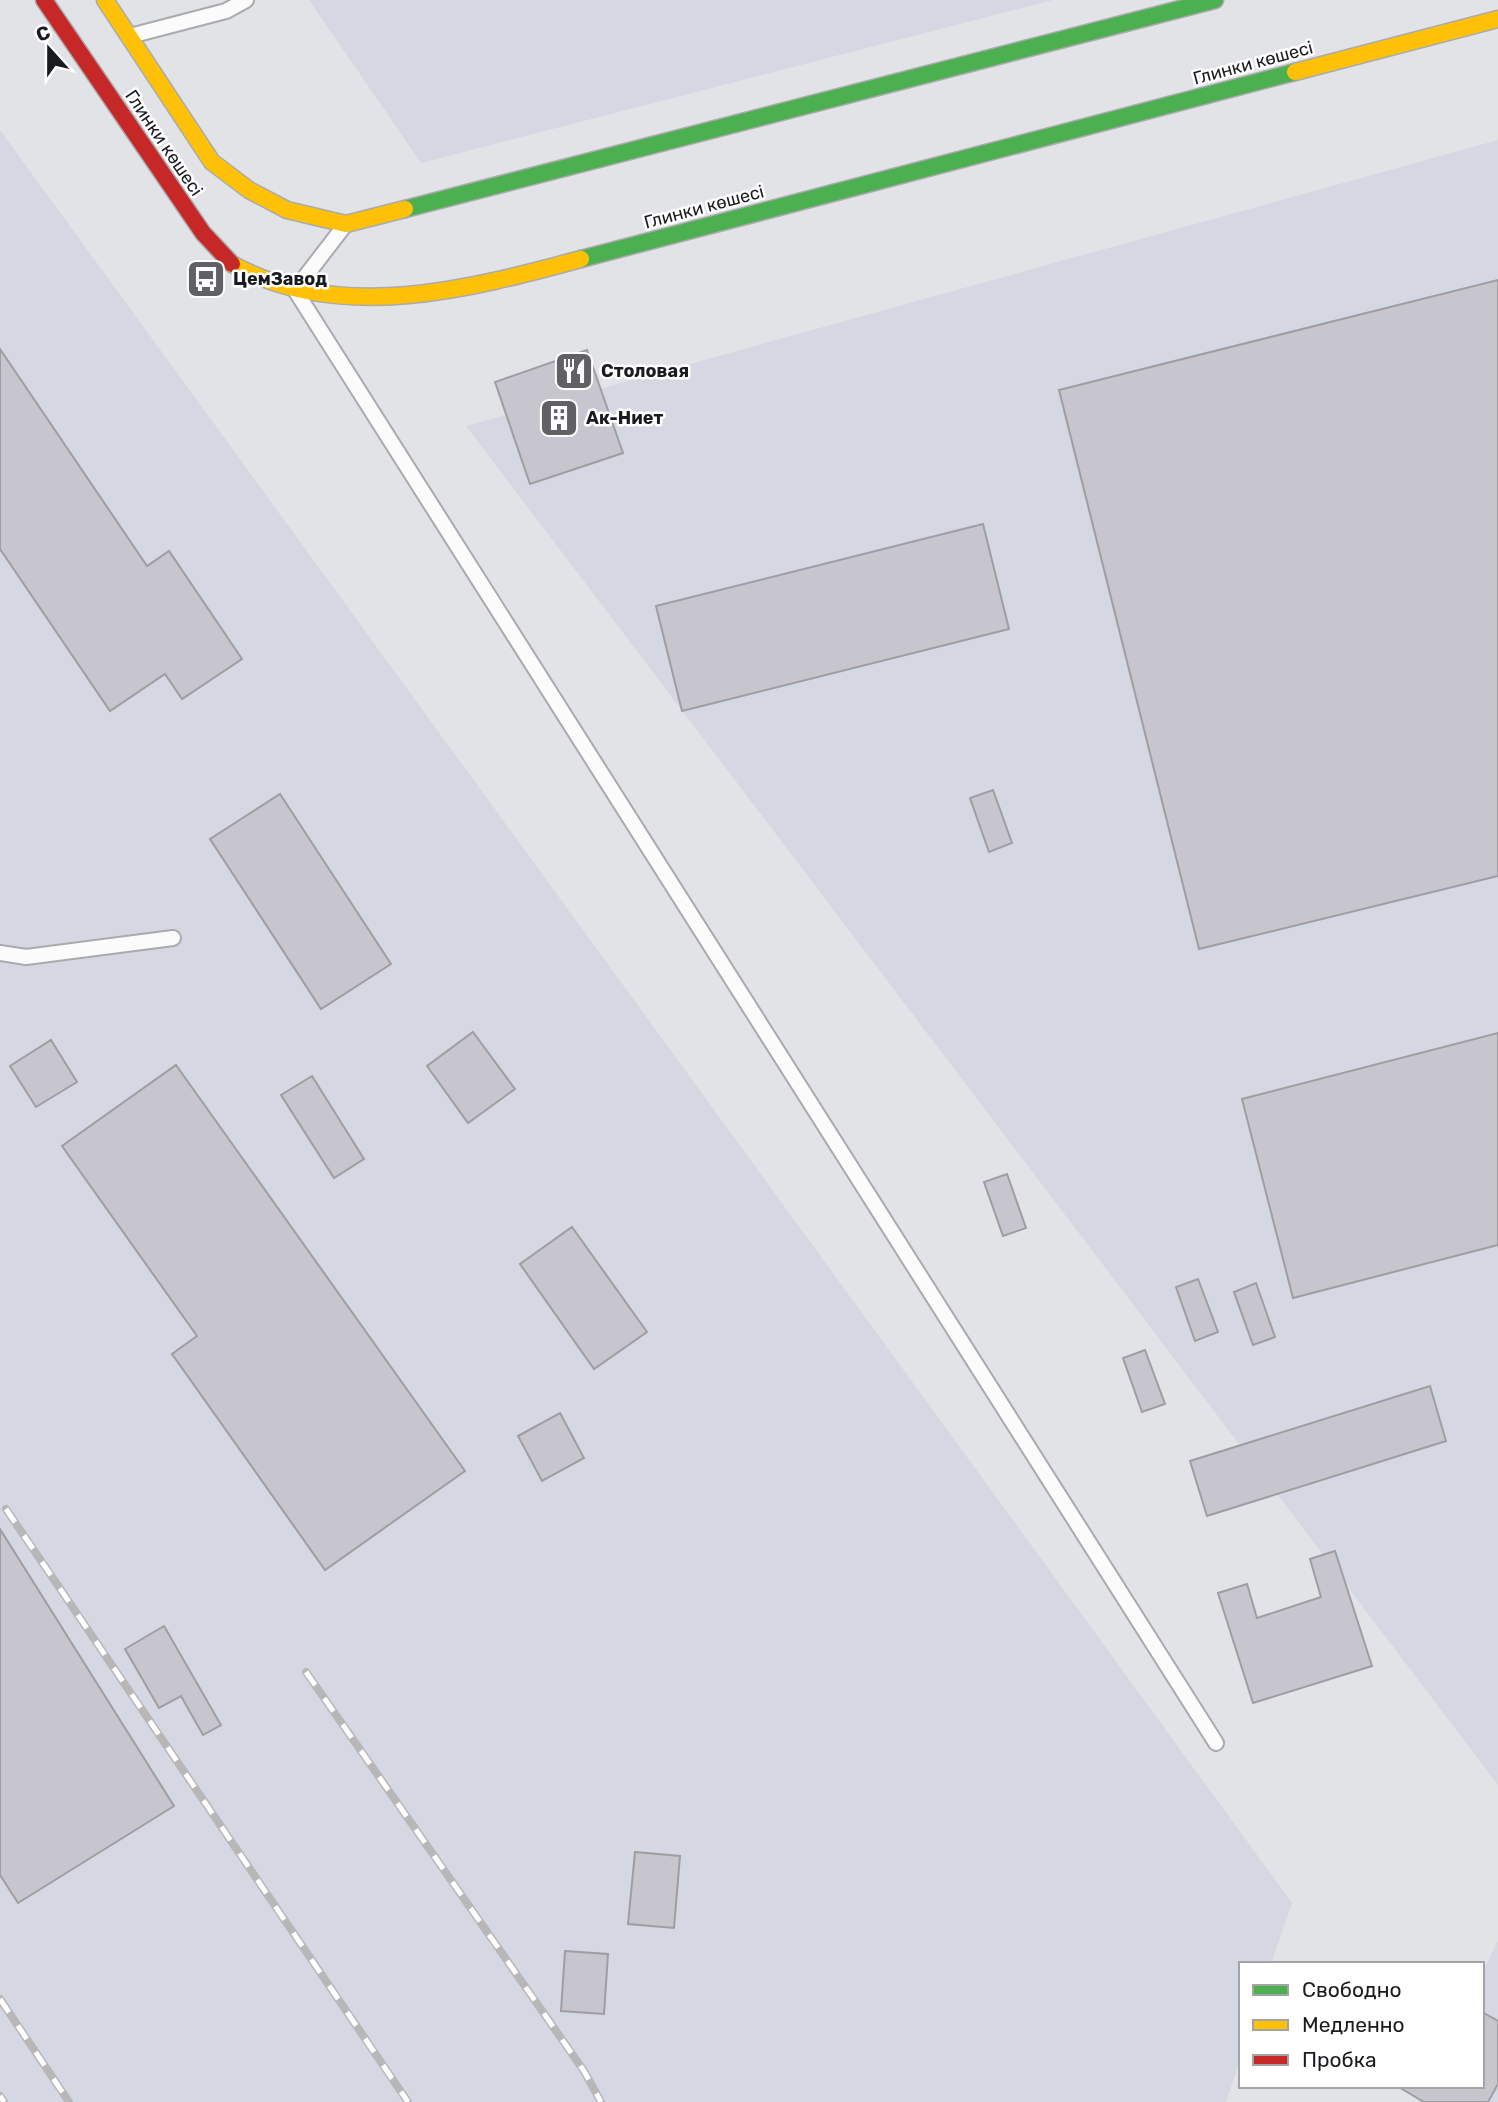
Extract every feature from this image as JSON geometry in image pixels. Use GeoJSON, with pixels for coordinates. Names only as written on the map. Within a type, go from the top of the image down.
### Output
{"type":"FeatureCollection","features":[{"type":"Feature","properties":{"kind":"main road","name":"Глинки көшесі"},"geometry":{"type":"LineString","coordinates":[[44,0],[202,233],[233,265],[295,290],[371,299],[499,281],[1498,19]]}},
{"type":"Feature","properties":{"kind":"main road","name":"Глинки көшесі"},"geometry":{"type":"LineString","coordinates":[[105,0],[212,162],[249,190],[286,210],[346,224],[1215,0]]}},
{"type":"Feature","properties":{"kind":"lane"},"geometry":{"type":"LineString","coordinates":[[129,36],[226,11],[246,0]]}},
{"type":"Feature","properties":{"kind":"lane"},"geometry":{"type":"LineString","coordinates":[[346,224],[295,290],[1216,1743]]}},
{"type":"Feature","properties":{"kind":"lane"},"geometry":{"type":"LineString","coordinates":[[0,953],[26,957],[173,938]]}},
{"type":"Feature","properties":{"kind":"shaded area"},"geometry":{"type":"Polygon","coordinates":[[[309,0],[1053,0],[421,163],[309,0]]]}},
{"type":"Feature","properties":{"kind":"shaded area"},"geometry":{"type":"Polygon","coordinates":[[[0,130],[1292,1903],[1272,1962],[1239,1962],[1239,2063],[1226,2102],[0,2102],[0,130]]]}},
{"type":"Feature","properties":{"kind":"shaded area"},"geometry":{"type":"Polygon","coordinates":[[[1498,140],[1498,1785],[466,426],[1498,140]]]}},
{"type":"Feature","properties":{"kind":"shaded area"},"geometry":{"type":"Polygon","coordinates":[[[1498,1941],[1498,2102],[1418,2102],[1425,2088],[1484,2088],[1484,1969],[1498,1941]]]}},
{"type":"Feature","properties":{"kind":"building"},"geometry":{"type":"Polygon","coordinates":[[[1498,280],[1498,876],[1199,949],[1059,390],[1498,280]]]}},
{"type":"Feature","properties":{"kind":"building"},"geometry":{"type":"Polygon","coordinates":[[[0,349],[147,566],[169,551],[242,659],[182,699],[165,674],[110,711],[0,549],[0,349]]]}},
{"type":"Feature","properties":{"kind":"building","name":"Ак-Ниет"},"geometry":{"type":"Polygon","coordinates":[[[587,350],[623,453],[530,484],[495,382],[587,350]]]}},
{"type":"Feature","properties":{"kind":"building"},"geometry":{"type":"Polygon","coordinates":[[[983,524],[1009,629],[682,711],[656,606],[983,524]]]}},
{"type":"Feature","properties":{"kind":"building"},"geometry":{"type":"Polygon","coordinates":[[[993,790],[1012,843],[989,852],[970,798],[993,790]]]}},
{"type":"Feature","properties":{"kind":"building"},"geometry":{"type":"Polygon","coordinates":[[[280,794],[391,964],[321,1009],[210,839],[280,794]]]}},
{"type":"Feature","properties":{"kind":"building"},"geometry":{"type":"Polygon","coordinates":[[[473,1032],[515,1089],[468,1123],[427,1066],[473,1032]]]}},
{"type":"Feature","properties":{"kind":"building"},"geometry":{"type":"Polygon","coordinates":[[[1498,1033],[1498,1245],[1293,1298],[1242,1099],[1498,1033]]]}},
{"type":"Feature","properties":{"kind":"building"},"geometry":{"type":"Polygon","coordinates":[[[51,1040],[77,1082],[36,1107],[10,1066],[51,1040]]]}},
{"type":"Feature","properties":{"kind":"building"},"geometry":{"type":"Polygon","coordinates":[[[176,1065],[465,1471],[325,1570],[172,1354],[197,1336],[62,1146],[176,1065]]]}},
{"type":"Feature","properties":{"kind":"building"},"geometry":{"type":"Polygon","coordinates":[[[312,1076],[364,1159],[334,1178],[281,1095],[312,1076]]]}},
{"type":"Feature","properties":{"kind":"building"},"geometry":{"type":"Polygon","coordinates":[[[1007,1174],[1026,1228],[1003,1236],[984,1182],[1007,1174]]]}},
{"type":"Feature","properties":{"kind":"building"},"geometry":{"type":"Polygon","coordinates":[[[572,1227],[647,1332],[594,1369],[520,1264],[572,1227]]]}},
{"type":"Feature","properties":{"kind":"building"},"geometry":{"type":"Polygon","coordinates":[[[1198,1279],[1218,1332],[1195,1341],[1176,1287],[1198,1279]]]}},
{"type":"Feature","properties":{"kind":"building"},"geometry":{"type":"Polygon","coordinates":[[[1256,1283],[1275,1337],[1253,1345],[1234,1292],[1256,1283]]]}},
{"type":"Feature","properties":{"kind":"building"},"geometry":{"type":"Polygon","coordinates":[[[1145,1350],[1165,1404],[1142,1412],[1123,1358],[1145,1350]]]}},
{"type":"Feature","properties":{"kind":"building"},"geometry":{"type":"Polygon","coordinates":[[[1430,1386],[1446,1441],[1207,1516],[1190,1461],[1430,1386]]]}},
{"type":"Feature","properties":{"kind":"building"},"geometry":{"type":"Polygon","coordinates":[[[560,1413],[584,1458],[542,1481],[518,1436],[560,1413]]]}},
{"type":"Feature","properties":{"kind":"building"},"geometry":{"type":"Polygon","coordinates":[[[0,1529],[174,1806],[18,1903],[0,1875],[0,1529]]]}},
{"type":"Feature","properties":{"kind":"building"},"geometry":{"type":"Polygon","coordinates":[[[1335,1551],[1372,1666],[1253,1703],[1218,1593],[1247,1584],[1257,1618],[1321,1597],[1310,1559],[1335,1551]]]}},
{"type":"Feature","properties":{"kind":"building"},"geometry":{"type":"Polygon","coordinates":[[[164,1626],[221,1725],[203,1735],[181,1696],[159,1708],[125,1649],[164,1626]]]}},
{"type":"Feature","properties":{"kind":"building"},"geometry":{"type":"Polygon","coordinates":[[[635,1852],[680,1856],[674,1928],[628,1924],[635,1852]]]}},
{"type":"Feature","properties":{"kind":"building"},"geometry":{"type":"Polygon","coordinates":[[[565,1951],[608,1954],[604,2014],[561,2011],[565,1951]]]}},
{"type":"Feature","properties":{"kind":"building"},"geometry":{"type":"Polygon","coordinates":[[[1484,2013],[1498,2021],[1498,2084],[1488,2102],[1424,2102],[1400,2088],[1484,2088],[1484,2013]]]}},
{"type":"Feature","properties":{"kind":"railway"},"geometry":{"type":"LineString","coordinates":[[6,1509],[408,2102]]}},
{"type":"Feature","properties":{"kind":"railway"},"geometry":{"type":"LineString","coordinates":[[306,1672],[584,2071],[601,2102]]}},
{"type":"Feature","properties":{"kind":"railway"},"geometry":{"type":"LineString","coordinates":[[0,1999],[69,2102]]}},
{"type":"Feature","properties":{"kind":"railway"},"geometry":{"type":"LineString","coordinates":[[0,2096],[4,2102]]}},
{"type":"Feature","properties":{"kind":"traffic: fast"},"geometry":{"type":"LineString","coordinates":[[405,209],[1215,0]]}},
{"type":"Feature","properties":{"kind":"traffic: fast"},"geometry":{"type":"LineString","coordinates":[[581,259],[1295,72]]}},
{"type":"Feature","properties":{"kind":"traffic: slow"},"geometry":{"type":"LineString","coordinates":[[105,0],[212,162],[249,190],[287,210],[346,224],[405,209]]}},
{"type":"Feature","properties":{"kind":"traffic: slow"},"geometry":{"type":"LineString","coordinates":[[1295,72],[1498,19]]}},
{"type":"Feature","properties":{"kind":"traffic: slow"},"geometry":{"type":"LineString","coordinates":[[232,264],[273,282],[316,293],[361,297],[450,290],[581,259]]}},
{"type":"Feature","properties":{"kind":"traffic: jam"},"geometry":{"type":"LineString","coordinates":[[44,0],[203,233],[232,264]]}},
{"type":"Feature","properties":{"kind":"place","name":"ЦемЗавод"},"geometry":{"type":"Point","coordinates":[206,279]}},
{"type":"Feature","properties":{"kind":"place","name":"Столовая"},"geometry":{"type":"Point","coordinates":[574,371]}},
{"type":"Feature","properties":{"kind":"place","name":"Ак-Ниет"},"geometry":{"type":"Point","coordinates":[559,418]}}]}
